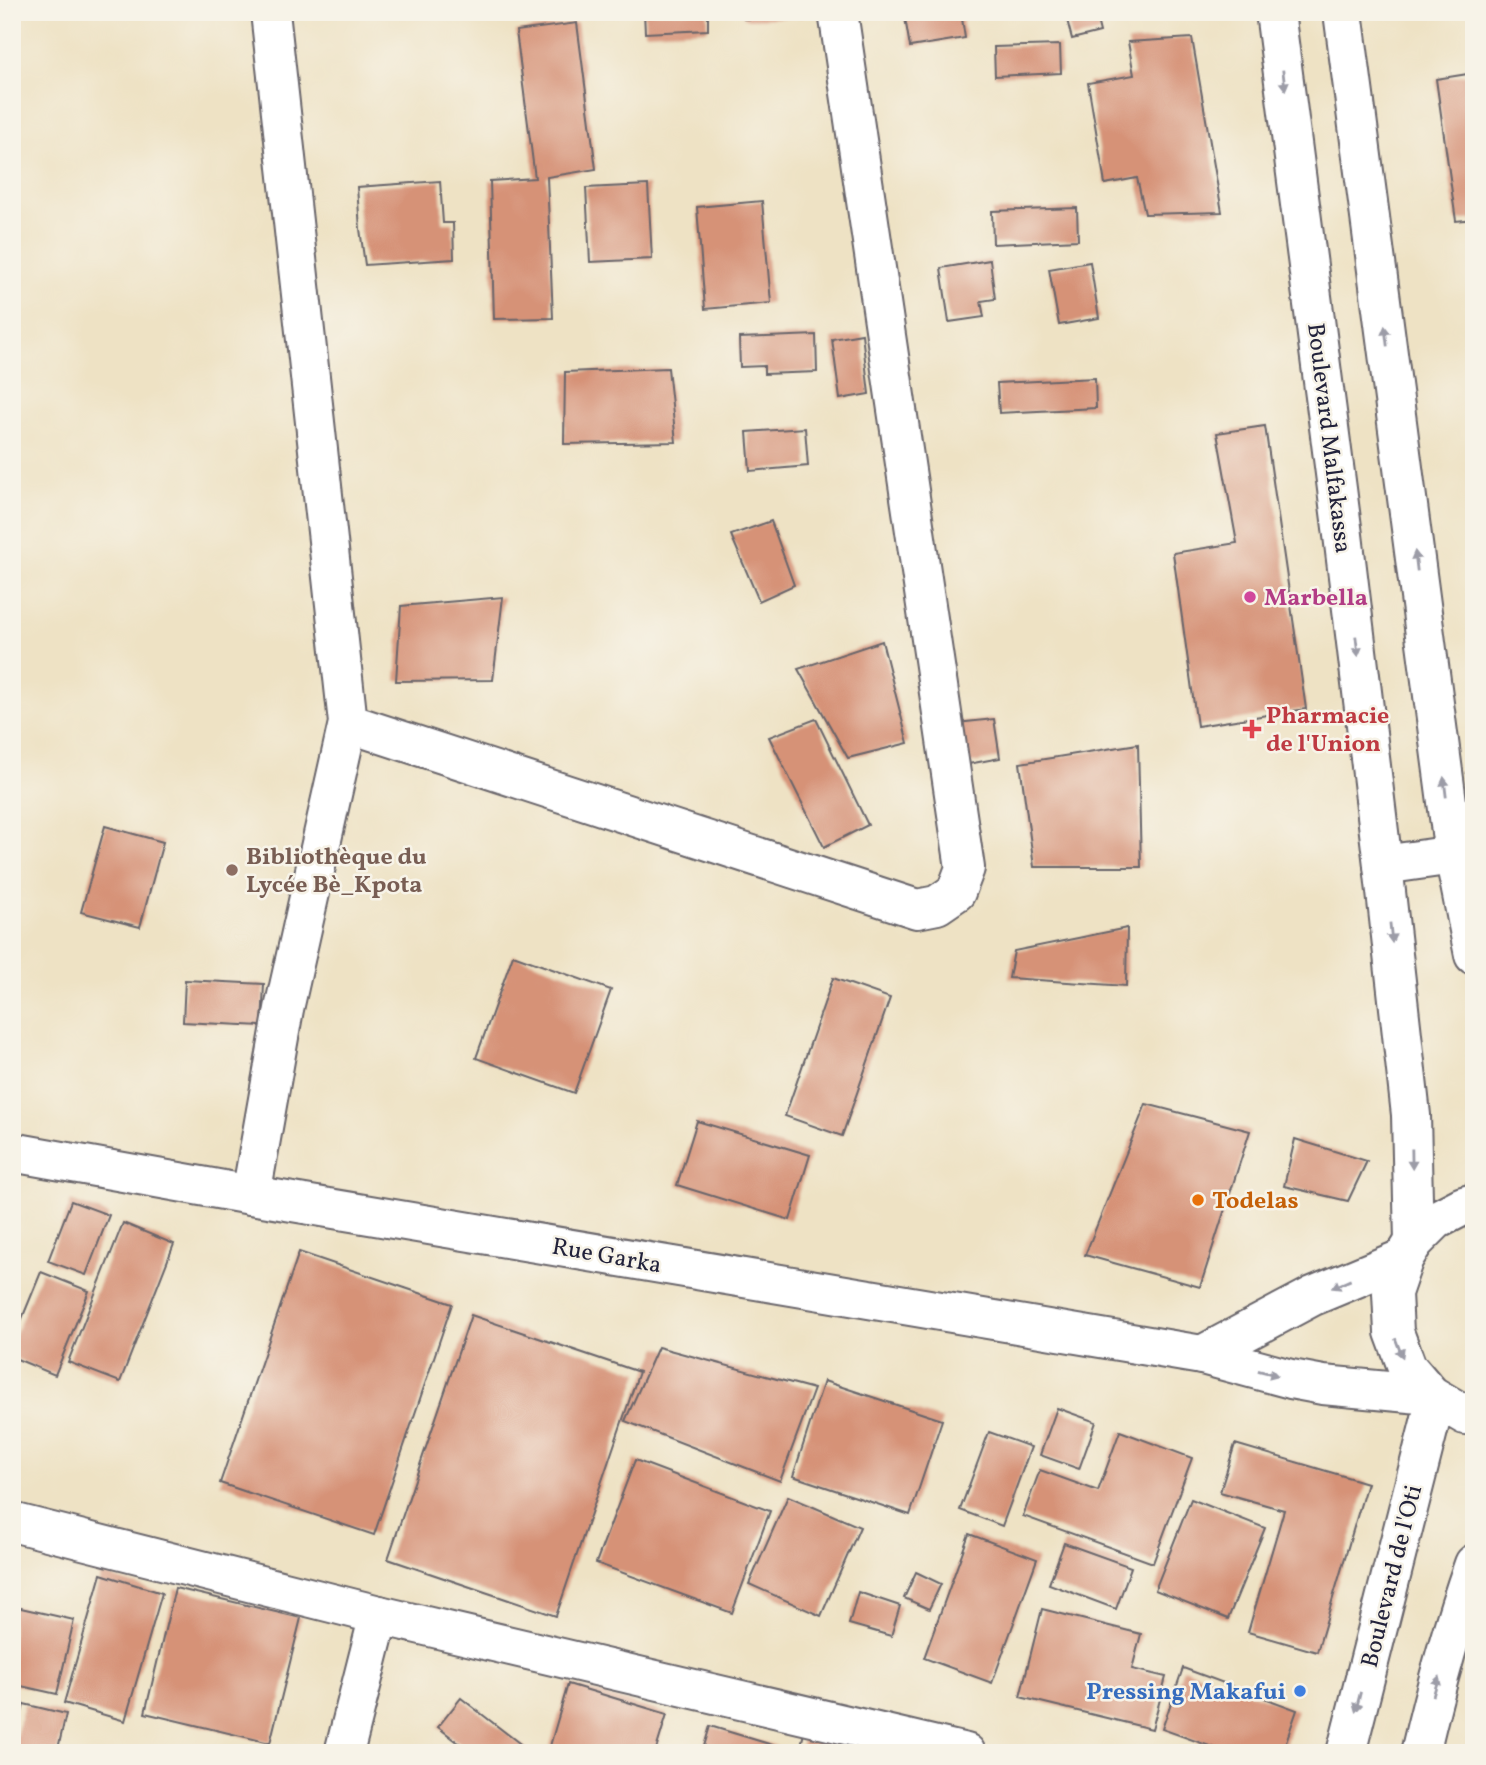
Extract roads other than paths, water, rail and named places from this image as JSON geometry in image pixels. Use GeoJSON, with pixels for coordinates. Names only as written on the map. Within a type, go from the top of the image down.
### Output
{"type":"FeatureCollection","features":[{"type":"Feature","properties":{"kind":"street"},"geometry":{"type":"LineString","coordinates":[[251,1195],[284,1009],[348,723],[270,12]]}},
{"type":"Feature","properties":{"kind":"street"},"geometry":{"type":"LineString","coordinates":[[348,723],[917,909],[937,905],[956,892],[965,868],[838,12]]}},
{"type":"Feature","properties":{"kind":"street","name":"Boulevard Malfakassa"},"geometry":{"type":"LineString","coordinates":[[1275,12],[1343,535],[1411,1115],[1409,1250]]}},
{"type":"Feature","properties":{"kind":"street"},"geometry":{"type":"LineString","coordinates":[[1343,12],[1454,855],[1474,955]]}},
{"type":"Feature","properties":{"kind":"street"},"geometry":{"type":"LineString","coordinates":[[1383,865],[1454,855]]}},
{"type":"Feature","properties":{"kind":"street","name":"Rue Garka"},"geometry":{"type":"LineString","coordinates":[[12,1152],[251,1195],[1202,1355],[1323,1385],[1433,1397]]}},
{"type":"Feature","properties":{"kind":"street"},"geometry":{"type":"LineString","coordinates":[[1474,1203],[1436,1220],[1409,1250],[1392,1293],[1394,1332],[1407,1367],[1433,1397],[1465,1415],[1474,1416]]}},
{"type":"Feature","properties":{"kind":"street"},"geometry":{"type":"LineString","coordinates":[[1202,1355],[1313,1296],[1409,1250]]}},
{"type":"Feature","properties":{"kind":"street","name":"Boulevard de l'Oti"},"geometry":{"type":"LineString","coordinates":[[1346,1753],[1433,1397]]}},
{"type":"Feature","properties":{"kind":"street"},"geometry":{"type":"LineString","coordinates":[[12,1522],[899,1745],[967,1753]]}},
{"type":"Feature","properties":{"kind":"street"},"geometry":{"type":"LineString","coordinates":[[1420,1753],[1462,1596],[1474,1564]]}},
{"type":"Feature","properties":{"kind":"street"},"geometry":{"type":"LineString","coordinates":[[344,1753],[379,1615]]}},
{"type":"Feature","properties":{"kind":"place","name":"Marbella"},"geometry":{"type":"Point","coordinates":[1250,597]}},
{"type":"Feature","properties":{"kind":"place","name":"Pharmacie de l'Union"},"geometry":{"type":"Point","coordinates":[1252,729]}},
{"type":"Feature","properties":{"kind":"place","name":"Bibliothèque du Lycée Bè_Kpota"},"geometry":{"type":"Point","coordinates":[232,870]}},
{"type":"Feature","properties":{"kind":"place","name":"Todelas"},"geometry":{"type":"Point","coordinates":[1198,1200]}},
{"type":"Feature","properties":{"kind":"place","name":"Pressing Makafui"},"geometry":{"type":"Point","coordinates":[1300,1691]}}]}
